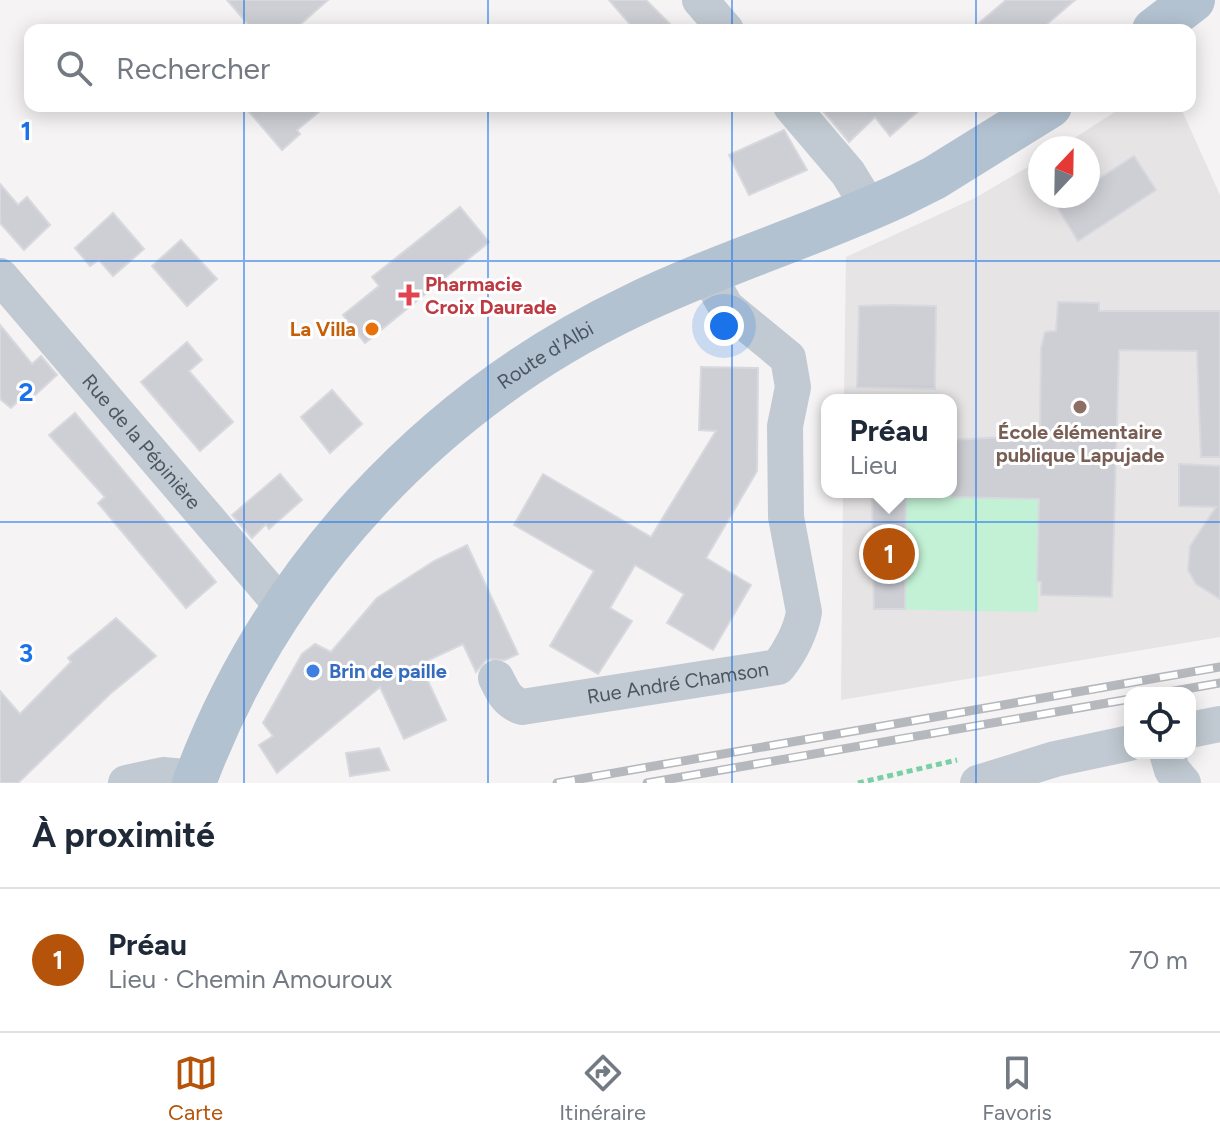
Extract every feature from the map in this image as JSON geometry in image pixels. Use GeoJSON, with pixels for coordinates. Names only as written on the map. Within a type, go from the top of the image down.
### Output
{"type":"FeatureCollection","features":[{"type":"Feature","properties":{"kind":"main road","name":"Route d'Albi"},"geometry":{"type":"LineString","coordinates":[[195,780],[233,693],[283,607],[356,512],[436,433],[489,389],[564,341],[633,305],[870,209],[934,178],[1040,112]]}},
{"type":"Feature","properties":{"kind":"street"},"geometry":{"type":"LineString","coordinates":[[700,0],[721,24]]}},
{"type":"Feature","properties":{"kind":"street"},"geometry":{"type":"LineString","coordinates":[[796,112],[848,173],[870,209]]}},
{"type":"Feature","properties":{"kind":"street","name":"Rue André Chamson"},"geometry":{"type":"LineString","coordinates":[[496,678],[512,704],[522,707],[778,667],[802,624],[804,612],[786,517],[785,426],[793,375],[788,358],[726,307],[708,275]]}},
{"type":"Feature","properties":{"kind":"street","name":"Rue de la Pépinière"},"geometry":{"type":"LineString","coordinates":[[0,276],[283,607]]}},
{"type":"Feature","properties":{"kind":"street"},"geometry":{"type":"LineString","coordinates":[[1196,729],[1220,724]]}},
{"type":"Feature","properties":{"kind":"street"},"geometry":{"type":"LineString","coordinates":[[978,783],[1055,759],[1124,744]]}},
{"type":"Feature","properties":{"kind":"street"},"geometry":{"type":"LineString","coordinates":[[1169,759],[1172,770],[1183,783]]}},
{"type":"Feature","properties":{"kind":"street"},"geometry":{"type":"LineString","coordinates":[[126,783],[163,775],[195,780]]}},
{"type":"Feature","properties":{"kind":"shaded area"},"geometry":{"type":"Polygon","coordinates":[[[1115,112],[1183,112],[1220,195],[1220,637],[841,700],[843,498],[957,498],[957,394],[844,394],[846,257],[975,198],[1028,167],[1028,208],[1100,208],[1100,136],[1078,136],[1115,112]]]}},
{"type":"Feature","properties":{"kind":"green space"},"geometry":{"type":"Polygon","coordinates":[[[1039,476],[1038,612],[874,609],[872,498],[957,498],[957,491],[1039,476]]]}},
{"type":"Feature","properties":{"kind":"building"},"geometry":{"type":"Polygon","coordinates":[[[227,0],[328,0],[301,24],[248,24],[227,0]]]}},
{"type":"Feature","properties":{"kind":"building"},"geometry":{"type":"Polygon","coordinates":[[[609,0],[646,0],[670,24],[630,24],[609,0]]]}},
{"type":"Feature","properties":{"kind":"building"},"geometry":{"type":"Polygon","coordinates":[[[1006,0],[1075,0],[1047,24],[978,24],[1006,0]]]}},
{"type":"Feature","properties":{"kind":"building"},"geometry":{"type":"Polygon","coordinates":[[[249,112],[319,112],[297,130],[300,134],[282,150],[249,112]]]}},
{"type":"Feature","properties":{"kind":"building"},"geometry":{"type":"Polygon","coordinates":[[[824,112],[917,112],[890,136],[875,117],[849,142],[824,112]]]}},
{"type":"Feature","properties":{"kind":"building"},"geometry":{"type":"Polygon","coordinates":[[[784,130],[807,170],[749,195],[729,155],[784,130]]]}},
{"type":"Feature","properties":{"kind":"building"},"geometry":{"type":"Polygon","coordinates":[[[1134,156],[1156,190],[1078,241],[1058,208],[1100,208],[1100,178],[1134,156]]]}},
{"type":"Feature","properties":{"kind":"building"},"geometry":{"type":"Polygon","coordinates":[[[0,184],[18,205],[27,197],[50,225],[24,250],[0,223],[0,184]]]}},
{"type":"Feature","properties":{"kind":"building"},"geometry":{"type":"Polygon","coordinates":[[[460,207],[489,242],[365,343],[343,315],[379,286],[372,277],[460,207]]]}},
{"type":"Feature","properties":{"kind":"building"},"geometry":{"type":"Polygon","coordinates":[[[113,213],[144,249],[113,276],[99,260],[90,266],[75,248],[113,213]]]}},
{"type":"Feature","properties":{"kind":"building"},"geometry":{"type":"Polygon","coordinates":[[[181,240],[217,279],[187,306],[152,266],[181,240]]]}},
{"type":"Feature","properties":{"kind":"building"},"geometry":{"type":"Polygon","coordinates":[[[1058,302],[1099,303],[1099,311],[1220,311],[1220,457],[1201,457],[1197,351],[1119,350],[1112,597],[1041,595],[1041,582],[1037,581],[1039,499],[957,497],[957,440],[1040,435],[1041,348],[1045,332],[1056,331],[1058,302]]]}},
{"type":"Feature","properties":{"kind":"building"},"geometry":{"type":"Polygon","coordinates":[[[859,306],[936,306],[935,389],[857,387],[859,306]]]}},
{"type":"Feature","properties":{"kind":"building"},"geometry":{"type":"Polygon","coordinates":[[[0,325],[32,364],[41,356],[57,375],[35,395],[30,390],[11,408],[0,399],[0,325]]]}},
{"type":"Feature","properties":{"kind":"building"},"geometry":{"type":"Polygon","coordinates":[[[187,342],[202,360],[189,371],[233,422],[200,451],[141,382],[187,342]]]}},
{"type":"Feature","properties":{"kind":"building"},"geometry":{"type":"Polygon","coordinates":[[[701,367],[758,368],[757,471],[706,558],[751,585],[713,650],[667,623],[684,594],[635,565],[610,608],[632,621],[598,674],[550,646],[594,571],[514,525],[543,474],[651,537],[716,431],[699,430],[701,367]]]}},
{"type":"Feature","properties":{"kind":"building"},"geometry":{"type":"Polygon","coordinates":[[[332,390],[362,424],[330,453],[301,417],[332,390]]]}},
{"type":"Feature","properties":{"kind":"building"},"geometry":{"type":"Polygon","coordinates":[[[75,413],[216,582],[186,608],[98,503],[105,497],[49,435],[75,413]]]}},
{"type":"Feature","properties":{"kind":"building"},"geometry":{"type":"Polygon","coordinates":[[[1179,464],[1220,466],[1220,599],[1196,584],[1188,570],[1190,546],[1216,507],[1179,506],[1179,464]]]}},
{"type":"Feature","properties":{"kind":"building"},"geometry":{"type":"Polygon","coordinates":[[[280,474],[302,500],[269,529],[266,524],[252,538],[232,515],[280,474]]]}},
{"type":"Feature","properties":{"kind":"building"},"geometry":{"type":"Polygon","coordinates":[[[872,498],[906,498],[905,609],[874,609],[872,498]]]}},
{"type":"Feature","properties":{"kind":"building"},"geometry":{"type":"Polygon","coordinates":[[[467,545],[518,654],[505,660],[487,659],[476,672],[463,644],[420,664],[446,720],[404,739],[380,687],[277,773],[259,745],[273,736],[263,723],[302,654],[315,644],[331,652],[377,598],[434,561],[467,545]]]}},
{"type":"Feature","properties":{"kind":"building"},"geometry":{"type":"Polygon","coordinates":[[[116,618],[156,656],[110,694],[18,783],[0,783],[0,691],[20,714],[71,662],[68,658],[116,618]]]}},
{"type":"Feature","properties":{"kind":"building"},"geometry":{"type":"Polygon","coordinates":[[[379,748],[389,770],[350,776],[346,753],[379,748]]]}},
{"type":"Feature","properties":{"kind":"railway"},"geometry":{"type":"LineString","coordinates":[[557,783],[1220,667]]}},
{"type":"Feature","properties":{"kind":"railway"},"geometry":{"type":"LineString","coordinates":[[1196,687],[1220,683]]}},
{"type":"Feature","properties":{"kind":"railway"},"geometry":{"type":"LineString","coordinates":[[647,783],[1124,700]]}},
{"type":"Feature","properties":{"kind":"place","name":"Pharmacie Croix Daurade"},"geometry":{"type":"Point","coordinates":[409,295]}},
{"type":"Feature","properties":{"kind":"place","name":"La Villa"},"geometry":{"type":"Point","coordinates":[372,329]}},
{"type":"Feature","properties":{"kind":"place","name":"École élémentaire publique Lapujade"},"geometry":{"type":"Point","coordinates":[1080,407]}},
{"type":"Feature","properties":{"kind":"place","name":"Préau"},"geometry":{"type":"Point","coordinates":[889,554]}},
{"type":"Feature","properties":{"kind":"place","name":"Brin de paille"},"geometry":{"type":"Point","coordinates":[313,671]}}]}
